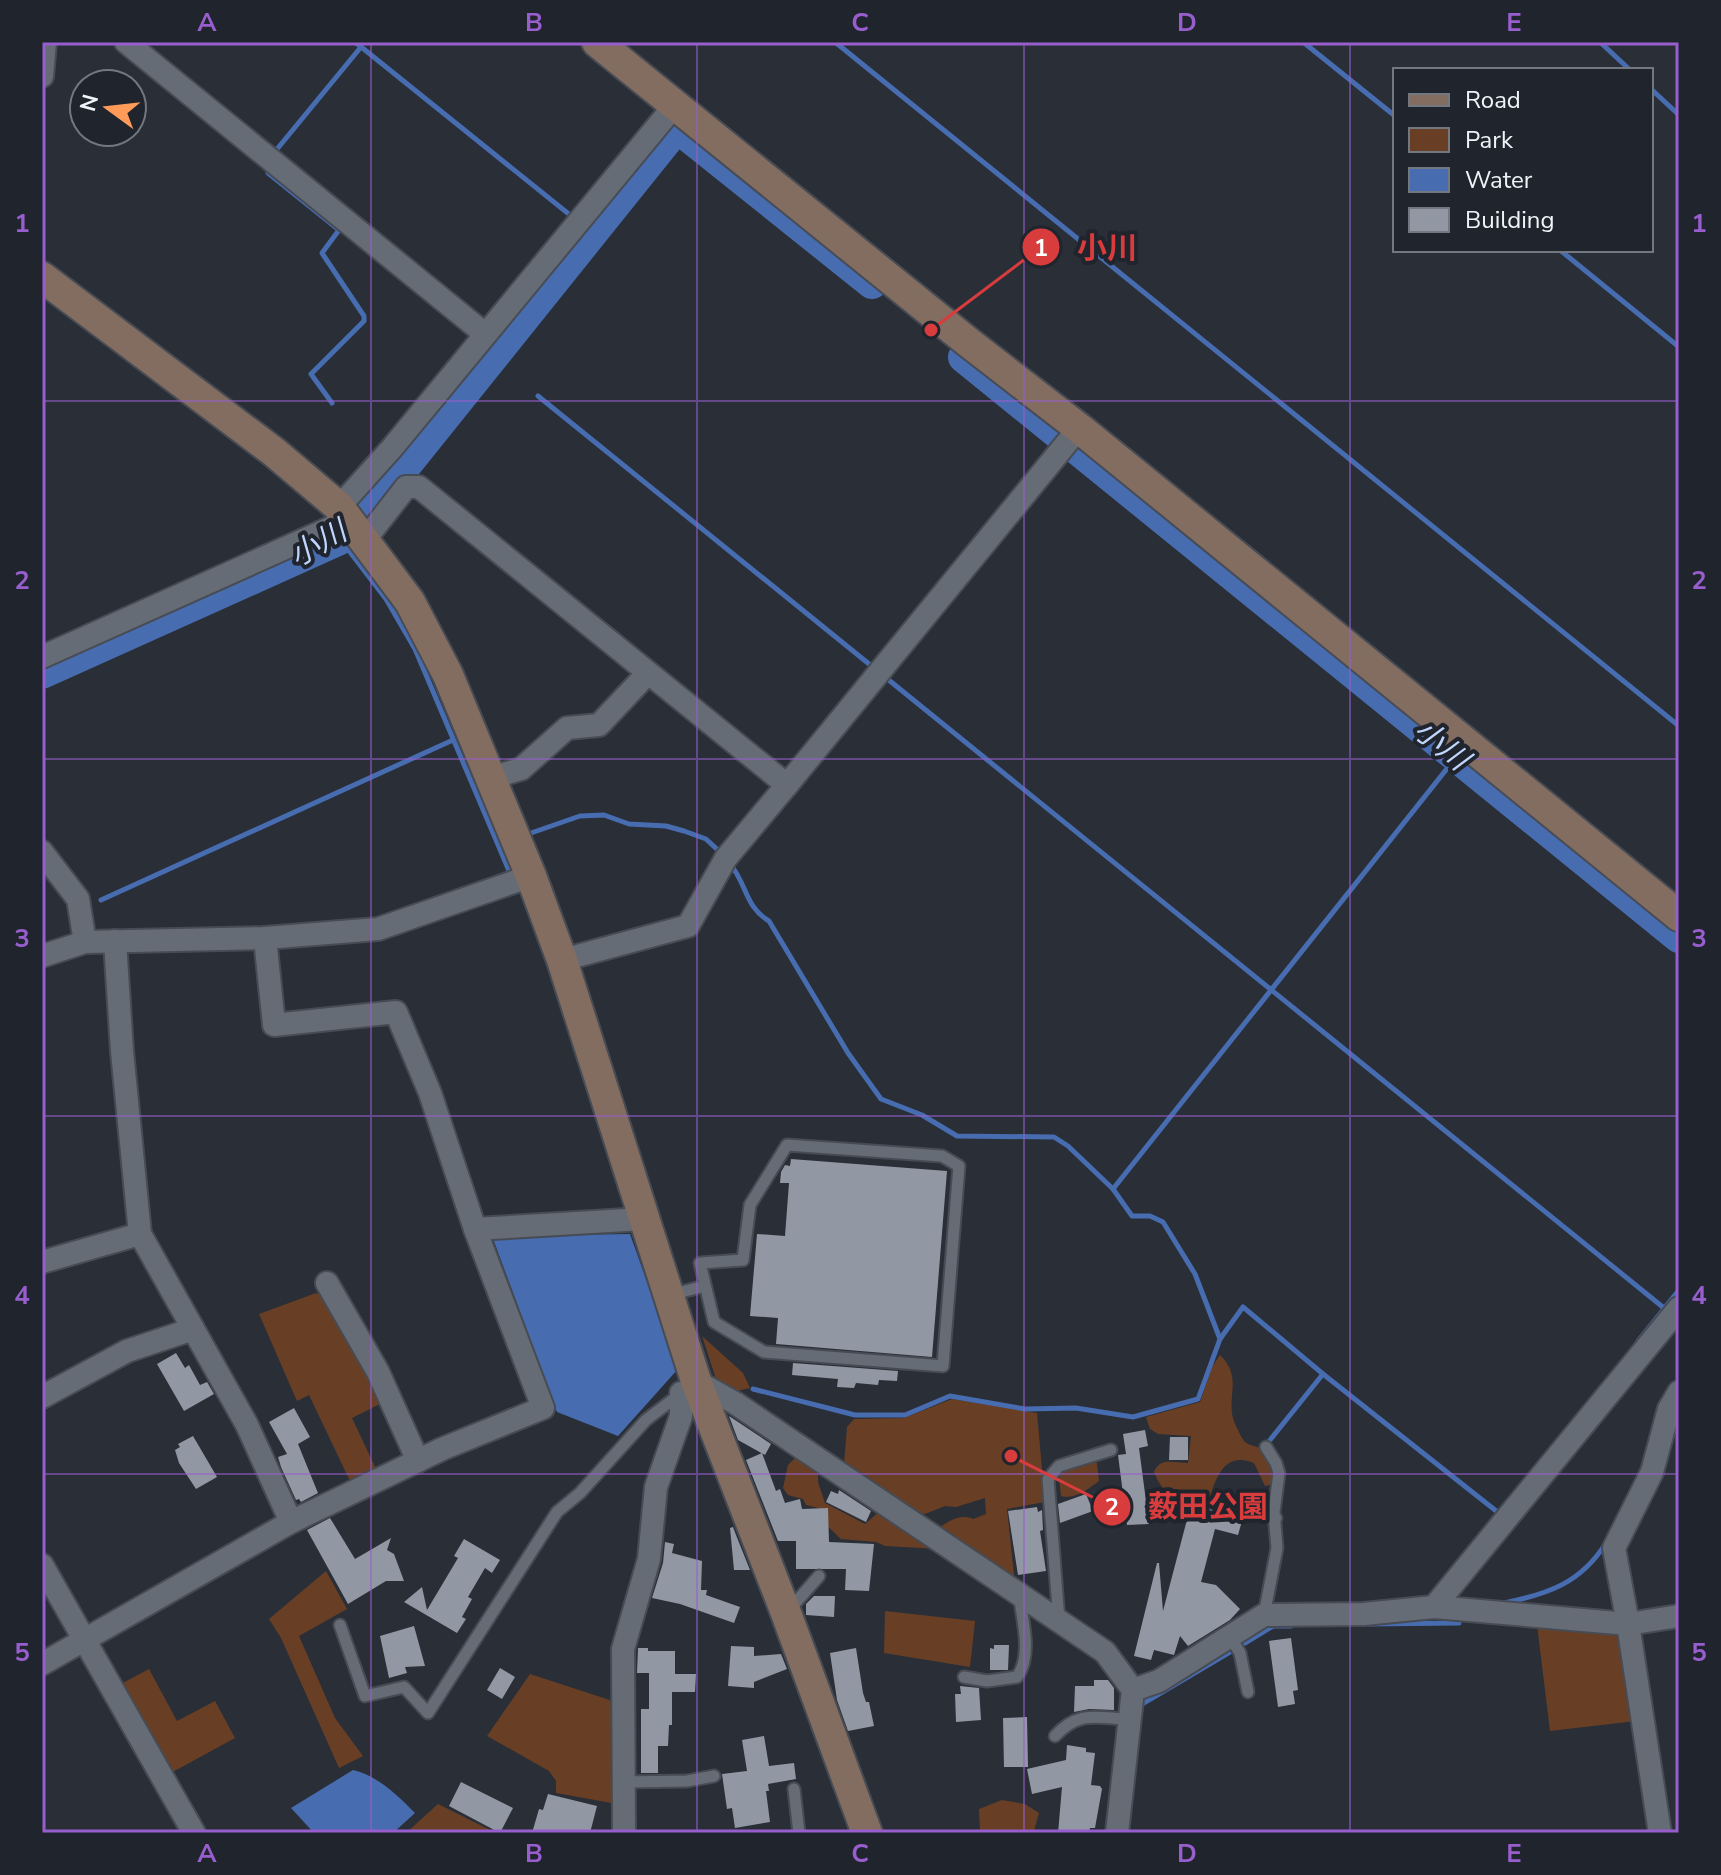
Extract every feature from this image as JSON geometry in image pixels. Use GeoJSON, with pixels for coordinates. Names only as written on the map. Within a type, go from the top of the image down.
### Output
{"type":"FeatureCollection","features":[{"type":"Feature","properties":{"kind":"street"},"geometry":{"type":"LineString","coordinates":[[42,76],[45,42]]}},
{"type":"Feature","properties":{"kind":"street"},"geometry":{"type":"LineString","coordinates":[[126,42],[485,334]]}},
{"type":"Feature","properties":{"kind":"street"},"geometry":{"type":"LineString","coordinates":[[597,42],[1079,428],[1679,916]]}},
{"type":"Feature","properties":{"kind":"street"},"geometry":{"type":"LineString","coordinates":[[352,524],[392,448],[675,105]]}},
{"type":"Feature","properties":{"kind":"street"},"geometry":{"type":"LineString","coordinates":[[42,277],[274,452],[352,524],[410,602],[448,675],[531,876],[562,960],[668,1295],[689,1387],[786,1613],[867,1833]]}},
{"type":"Feature","properties":{"kind":"street"},"geometry":{"type":"LineString","coordinates":[[562,960],[688,926],[726,858],[1079,428]]}},
{"type":"Feature","properties":{"kind":"street"},"geometry":{"type":"LineString","coordinates":[[42,657],[330,528],[352,524],[406,487],[419,487],[787,785]]}},
{"type":"Feature","properties":{"kind":"street"},"geometry":{"type":"LineString","coordinates":[[490,778],[521,769],[567,728],[599,725],[648,673]]}},
{"type":"Feature","properties":{"kind":"street"},"geometry":{"type":"LineString","coordinates":[[42,852],[78,899],[85,942]]}},
{"type":"Feature","properties":{"kind":"street"},"geometry":{"type":"LineString","coordinates":[[42,956],[85,942],[265,938],[378,929],[531,876]]}},
{"type":"Feature","properties":{"kind":"street"},"geometry":{"type":"LineString","coordinates":[[42,1664],[291,1522],[418,1461],[543,1408],[475,1229],[430,1093],[396,1012],[274,1025],[265,938]]}},
{"type":"Feature","properties":{"kind":"street"},"geometry":{"type":"LineString","coordinates":[[115,941],[140,1234],[247,1425],[291,1522]]}},
{"type":"Feature","properties":{"kind":"street"},"geometry":{"type":"LineString","coordinates":[[475,1229],[643,1219]]}},
{"type":"Feature","properties":{"kind":"street"},"geometry":{"type":"LineString","coordinates":[[42,1262],[140,1234]]}},
{"type":"Feature","properties":{"kind":"street"},"geometry":{"type":"LineString","coordinates":[[327,1283],[378,1372],[418,1461]]}},
{"type":"Feature","properties":{"kind":"street"},"geometry":{"type":"LineString","coordinates":[[1434,1607],[1679,1308]]}},
{"type":"Feature","properties":{"kind":"street"},"geometry":{"type":"LineString","coordinates":[[42,1397],[127,1351],[193,1329]]}},
{"type":"Feature","properties":{"kind":"street"},"geometry":{"type":"LineString","coordinates":[[689,1387],[735,1403],[1105,1652],[1133,1690],[1117,1833]]}},
{"type":"Feature","properties":{"kind":"street"},"geometry":{"type":"LineString","coordinates":[[624,1833],[623,1649],[649,1559],[656,1487],[689,1387]]}},
{"type":"Feature","properties":{"kind":"street"},"geometry":{"type":"LineString","coordinates":[[1660,1833],[1614,1548],[1652,1472],[1669,1409],[1679,1392]]}},
{"type":"Feature","properties":{"kind":"street"},"geometry":{"type":"LineString","coordinates":[[42,1565],[194,1833]]}},
{"type":"Feature","properties":{"kind":"street"},"geometry":{"type":"LineString","coordinates":[[1133,1690],[1159,1681],[1264,1615],[1364,1614],[1434,1607],[1628,1624],[1679,1616]]}},
{"type":"Feature","properties":{"kind":"lane"},"geometry":{"type":"LineString","coordinates":[[787,1145],[942,1156],[959,1166],[943,1366],[764,1352],[714,1322],[705,1286],[700,1263],[743,1260],[750,1205],[787,1145]]}},
{"type":"Feature","properties":{"kind":"lane"},"geometry":{"type":"LineString","coordinates":[[668,1295],[705,1286]]}},
{"type":"Feature","properties":{"kind":"lane"},"geometry":{"type":"LineString","coordinates":[[340,1625],[365,1696],[404,1687],[428,1713],[557,1512],[580,1493],[646,1420],[689,1387]]}},
{"type":"Feature","properties":{"kind":"lane"},"geometry":{"type":"LineString","coordinates":[[1264,1615],[1277,1548],[1274,1512],[1279,1473],[1266,1447]]}},
{"type":"Feature","properties":{"kind":"lane"},"geometry":{"type":"LineString","coordinates":[[1059,1621],[1048,1479],[1059,1466],[1111,1450]]}},
{"type":"Feature","properties":{"kind":"lane"},"geometry":{"type":"LineString","coordinates":[[1174,1501],[1276,1518]]}},
{"type":"Feature","properties":{"kind":"lane"},"geometry":{"type":"LineString","coordinates":[[786,1613],[819,1576]]}},
{"type":"Feature","properties":{"kind":"lane"},"geometry":{"type":"LineString","coordinates":[[964,1677],[987,1681],[1017,1677],[1022,1671],[1025,1642],[1019,1593]]}},
{"type":"Feature","properties":{"kind":"lane"},"geometry":{"type":"LineString","coordinates":[[1230,1637],[1240,1653],[1248,1692]]}},
{"type":"Feature","properties":{"kind":"lane"},"geometry":{"type":"LineString","coordinates":[[1055,1736],[1066,1723],[1076,1718],[1129,1719]]}},
{"type":"Feature","properties":{"kind":"lane"},"geometry":{"type":"LineString","coordinates":[[624,1782],[687,1781],[714,1776]]}},
{"type":"Feature","properties":{"kind":"lane"},"geometry":{"type":"LineString","coordinates":[[794,1789],[799,1833]]}},
{"type":"Feature","properties":{"kind":"green space"},"geometry":{"type":"Polygon","coordinates":[[[316,1293],[324,1297],[382,1403],[352,1418],[376,1469],[350,1481],[309,1395],[297,1401],[259,1314],[316,1293]]]}},
{"type":"Feature","properties":{"kind":"green space"},"geometry":{"type":"Polygon","coordinates":[[[702,1336],[743,1373],[750,1388],[737,1391],[716,1379],[702,1336]]]}},
{"type":"Feature","properties":{"kind":"green space"},"geometry":{"type":"Polygon","coordinates":[[[1220,1355],[1233,1381],[1232,1407],[1236,1426],[1245,1442],[1261,1449],[1269,1457],[1274,1470],[1273,1484],[1265,1486],[1254,1463],[1235,1461],[1218,1475],[1209,1500],[1175,1496],[1164,1488],[1154,1472],[1163,1463],[1188,1463],[1191,1436],[1158,1434],[1150,1429],[1146,1417],[1200,1402],[1212,1367],[1220,1355]]]}},
{"type":"Feature","properties":{"kind":"green space"},"geometry":{"type":"Polygon","coordinates":[[[952,1399],[1037,1413],[1045,1502],[1007,1509],[1015,1584],[937,1529],[958,1518],[973,1519],[986,1514],[985,1498],[956,1507],[945,1506],[925,1514],[907,1510],[844,1464],[847,1427],[854,1419],[904,1418],[952,1399]]]}},
{"type":"Feature","properties":{"kind":"green space"},"geometry":{"type":"Polygon","coordinates":[[[795,1458],[818,1466],[818,1482],[825,1503],[865,1524],[880,1511],[940,1549],[885,1546],[876,1542],[841,1539],[820,1519],[818,1508],[788,1495],[783,1488],[788,1465],[795,1458]]]}},
{"type":"Feature","properties":{"kind":"green space"},"geometry":{"type":"Polygon","coordinates":[[[1091,1460],[1097,1463],[1099,1481],[1076,1495],[1061,1496],[1059,1478],[1062,1469],[1091,1460]]]}},
{"type":"Feature","properties":{"kind":"green space"},"geometry":{"type":"Polygon","coordinates":[[[326,1571],[347,1609],[299,1636],[335,1718],[363,1756],[339,1768],[281,1638],[269,1619],[326,1571]]]}},
{"type":"Feature","properties":{"kind":"green space"},"geometry":{"type":"Polygon","coordinates":[[[885,1611],[975,1621],[970,1667],[884,1653],[885,1611]]]}},
{"type":"Feature","properties":{"kind":"green space"},"geometry":{"type":"Polygon","coordinates":[[[1537,1625],[1618,1631],[1623,1636],[1636,1721],[1550,1731],[1537,1625]]]}},
{"type":"Feature","properties":{"kind":"green space"},"geometry":{"type":"Polygon","coordinates":[[[149,1669],[177,1721],[215,1701],[235,1738],[169,1774],[119,1685],[149,1669]]]}},
{"type":"Feature","properties":{"kind":"green space"},"geometry":{"type":"Polygon","coordinates":[[[530,1674],[622,1704],[617,1804],[556,1793],[556,1781],[549,1771],[487,1736],[530,1674]]]}},
{"type":"Feature","properties":{"kind":"green space"},"geometry":{"type":"Polygon","coordinates":[[[1002,1800],[1025,1804],[1039,1813],[1034,1831],[980,1833],[979,1809],[1002,1800]]]}},
{"type":"Feature","properties":{"kind":"green space"},"geometry":{"type":"Polygon","coordinates":[[[438,1804],[496,1833],[406,1833],[438,1804]]]}},
{"type":"Feature","properties":{"kind":"water"},"geometry":{"type":"Polygon","coordinates":[[[630,1234],[678,1369],[618,1436],[557,1412],[492,1236],[630,1234]]]}},
{"type":"Feature","properties":{"kind":"water"},"geometry":{"type":"Polygon","coordinates":[[[353,1770],[379,1781],[415,1813],[393,1833],[314,1833],[291,1808],[353,1770]]]}},
{"type":"Feature","properties":{"kind":"building"},"geometry":{"type":"Polygon","coordinates":[[[791,1159],[947,1171],[932,1357],[776,1344],[778,1318],[750,1316],[757,1234],[785,1236],[789,1183],[780,1183],[781,1172],[785,1165],[790,1166],[791,1159]]]}},
{"type":"Feature","properties":{"kind":"building"},"geometry":{"type":"Polygon","coordinates":[[[176,1353],[185,1368],[189,1365],[200,1385],[207,1382],[214,1394],[184,1411],[157,1364],[176,1353]]]}},
{"type":"Feature","properties":{"kind":"building"},"geometry":{"type":"Polygon","coordinates":[[[793,1363],[898,1371],[897,1381],[879,1380],[878,1385],[856,1383],[854,1388],[837,1387],[838,1379],[792,1375],[793,1363]]]}},
{"type":"Feature","properties":{"kind":"building"},"geometry":{"type":"Polygon","coordinates":[[[294,1408],[310,1437],[298,1444],[318,1493],[301,1502],[296,1500],[281,1467],[278,1457],[287,1454],[269,1422],[294,1408]]]}},
{"type":"Feature","properties":{"kind":"building"},"geometry":{"type":"Polygon","coordinates":[[[729,1416],[771,1444],[765,1455],[738,1440],[729,1416]]]}},
{"type":"Feature","properties":{"kind":"building"},"geometry":{"type":"Polygon","coordinates":[[[1145,1430],[1148,1446],[1139,1448],[1149,1524],[1127,1525],[1118,1455],[1126,1454],[1123,1434],[1145,1430]]]}},
{"type":"Feature","properties":{"kind":"building"},"geometry":{"type":"Polygon","coordinates":[[[193,1436],[217,1477],[196,1489],[179,1463],[175,1450],[180,1447],[178,1444],[193,1436]]]}},
{"type":"Feature","properties":{"kind":"building"},"geometry":{"type":"Polygon","coordinates":[[[1170,1437],[1188,1437],[1188,1460],[1169,1460],[1170,1437]]]}},
{"type":"Feature","properties":{"kind":"building"},"geometry":{"type":"Polygon","coordinates":[[[762,1453],[776,1491],[780,1489],[785,1503],[800,1499],[802,1509],[828,1508],[829,1542],[874,1544],[869,1591],[845,1590],[846,1569],[796,1569],[796,1541],[778,1541],[746,1460],[762,1453]]]}},
{"type":"Feature","properties":{"kind":"building"},"geometry":{"type":"Polygon","coordinates":[[[839,1490],[871,1511],[866,1522],[826,1502],[831,1491],[838,1494],[839,1490]]]}},
{"type":"Feature","properties":{"kind":"building"},"geometry":{"type":"Polygon","coordinates":[[[1086,1494],[1093,1511],[1060,1523],[1058,1504],[1086,1494]]]}},
{"type":"Feature","properties":{"kind":"building"},"geometry":{"type":"Polygon","coordinates":[[[1037,1507],[1038,1512],[1042,1510],[1043,1530],[1040,1531],[1046,1571],[1018,1575],[1008,1511],[1037,1507]]]}},
{"type":"Feature","properties":{"kind":"building"},"geometry":{"type":"Polygon","coordinates":[[[1189,1512],[1242,1521],[1238,1535],[1215,1529],[1201,1582],[1216,1585],[1240,1609],[1230,1620],[1188,1646],[1180,1636],[1174,1655],[1154,1650],[1151,1660],[1134,1656],[1157,1563],[1163,1611],[1189,1512]]]}},
{"type":"Feature","properties":{"kind":"building"},"geometry":{"type":"Polygon","coordinates":[[[330,1518],[355,1559],[391,1538],[387,1550],[394,1554],[404,1581],[386,1581],[348,1604],[307,1530],[330,1518]]]}},
{"type":"Feature","properties":{"kind":"building"},"geometry":{"type":"Polygon","coordinates":[[[733,1527],[750,1570],[734,1570],[730,1528],[733,1527]]]}},
{"type":"Feature","properties":{"kind":"building"},"geometry":{"type":"Polygon","coordinates":[[[464,1539],[500,1560],[492,1573],[485,1568],[468,1597],[472,1599],[462,1617],[466,1619],[457,1633],[404,1602],[422,1587],[427,1610],[458,1558],[454,1556],[464,1539]]]}},
{"type":"Feature","properties":{"kind":"building"},"geometry":{"type":"Polygon","coordinates":[[[665,1542],[674,1544],[672,1553],[702,1561],[701,1590],[707,1590],[706,1595],[740,1607],[734,1623],[680,1604],[652,1598],[663,1563],[665,1542]]]}},
{"type":"Feature","properties":{"kind":"building"},"geometry":{"type":"Polygon","coordinates":[[[814,1596],[835,1596],[834,1617],[806,1615],[806,1604],[814,1596]]]}},
{"type":"Feature","properties":{"kind":"building"},"geometry":{"type":"Polygon","coordinates":[[[414,1626],[425,1666],[405,1667],[407,1673],[389,1678],[380,1636],[414,1626]]]}},
{"type":"Feature","properties":{"kind":"building"},"geometry":{"type":"Polygon","coordinates":[[[1291,1638],[1298,1690],[1293,1691],[1295,1704],[1278,1707],[1269,1641],[1291,1638]]]}},
{"type":"Feature","properties":{"kind":"building"},"geometry":{"type":"Polygon","coordinates":[[[994,1645],[1009,1645],[1008,1670],[990,1670],[990,1648],[994,1649],[994,1645]]]}},
{"type":"Feature","properties":{"kind":"building"},"geometry":{"type":"Polygon","coordinates":[[[731,1646],[754,1647],[754,1656],[781,1654],[787,1669],[754,1682],[754,1688],[728,1686],[731,1646]]]}},
{"type":"Feature","properties":{"kind":"building"},"geometry":{"type":"Polygon","coordinates":[[[638,1648],[675,1651],[675,1674],[696,1674],[695,1692],[672,1692],[672,1725],[669,1725],[668,1746],[658,1746],[658,1773],[641,1773],[641,1709],[649,1709],[649,1673],[637,1673],[638,1648]]]}},
{"type":"Feature","properties":{"kind":"building"},"geometry":{"type":"Polygon","coordinates":[[[856,1648],[863,1693],[866,1702],[869,1702],[874,1726],[848,1731],[837,1700],[830,1653],[856,1648]]]}},
{"type":"Feature","properties":{"kind":"building"},"geometry":{"type":"Polygon","coordinates":[[[500,1668],[515,1677],[502,1699],[487,1690],[500,1668]]]}},
{"type":"Feature","properties":{"kind":"building"},"geometry":{"type":"Polygon","coordinates":[[[1094,1680],[1108,1680],[1114,1688],[1114,1710],[1074,1712],[1075,1686],[1094,1686],[1094,1680]]]}},
{"type":"Feature","properties":{"kind":"building"},"geometry":{"type":"Polygon","coordinates":[[[960,1686],[979,1688],[981,1720],[956,1722],[955,1694],[961,1694],[960,1686]]]}},
{"type":"Feature","properties":{"kind":"building"},"geometry":{"type":"Polygon","coordinates":[[[1027,1717],[1028,1767],[1004,1767],[1003,1718],[1027,1717]]]}},
{"type":"Feature","properties":{"kind":"building"},"geometry":{"type":"Polygon","coordinates":[[[764,1736],[769,1766],[794,1763],[796,1779],[768,1784],[770,1822],[735,1828],[732,1808],[727,1809],[722,1774],[747,1771],[742,1740],[764,1736]]]}},
{"type":"Feature","properties":{"kind":"building"},"geometry":{"type":"Polygon","coordinates":[[[1067,1745],[1095,1753],[1091,1785],[1102,1789],[1095,1828],[1090,1828],[1089,1833],[1058,1833],[1062,1787],[1032,1794],[1027,1769],[1066,1760],[1067,1745]]]}},
{"type":"Feature","properties":{"kind":"building"},"geometry":{"type":"Polygon","coordinates":[[[461,1782],[513,1808],[500,1833],[449,1806],[461,1782]]]}},
{"type":"Feature","properties":{"kind":"building"},"geometry":{"type":"Polygon","coordinates":[[[548,1794],[597,1806],[590,1833],[532,1833],[539,1809],[543,1810],[548,1794]]]}},
{"type":"Feature","properties":{"kind":"waterway"},"geometry":{"type":"LineString","coordinates":[[355,42],[575,219]]}},
{"type":"Feature","properties":{"kind":"waterway"},"geometry":{"type":"LineString","coordinates":[[835,42],[1679,726]]}},
{"type":"Feature","properties":{"kind":"waterway"},"geometry":{"type":"LineString","coordinates":[[1303,42],[1393,114]]}},
{"type":"Feature","properties":{"kind":"waterway"},"geometry":{"type":"LineString","coordinates":[[1600,42],[1628,68]]}},
{"type":"Feature","properties":{"kind":"waterway"},"geometry":{"type":"LineString","coordinates":[[273,154],[361,47]]}},
{"type":"Feature","properties":{"kind":"waterway"},"geometry":{"type":"LineString","coordinates":[[1653,91],[1679,115]]}},
{"type":"Feature","properties":{"kind":"waterway","name":"小川"},"geometry":{"type":"LineString","coordinates":[[42,673],[340,539],[368,512],[677,127],[872,283]]}},
{"type":"Feature","properties":{"kind":"waterway"},"geometry":{"type":"LineString","coordinates":[[270,168],[268,173],[339,230],[322,253],[364,316],[364,321],[311,374],[332,403]]}},
{"type":"Feature","properties":{"kind":"waterway"},"geometry":{"type":"LineString","coordinates":[[1562,252],[1679,347]]}},
{"type":"Feature","properties":{"kind":"waterway","name":"小川"},"geometry":{"type":"LineString","coordinates":[[964,357],[1679,937]]}},
{"type":"Feature","properties":{"kind":"waterway"},"geometry":{"type":"LineString","coordinates":[[538,396],[874,668]]}},
{"type":"Feature","properties":{"kind":"waterway"},"geometry":{"type":"LineString","coordinates":[[340,539],[386,599],[415,649],[510,873]]}},
{"type":"Feature","properties":{"kind":"waterway"},"geometry":{"type":"LineString","coordinates":[[885,677],[1664,1308]]}},
{"type":"Feature","properties":{"kind":"waterway"},"geometry":{"type":"LineString","coordinates":[[101,900],[453,740]]}},
{"type":"Feature","properties":{"kind":"waterway"},"geometry":{"type":"LineString","coordinates":[[1113,1189],[1457,756]]}},
{"type":"Feature","properties":{"kind":"waterway"},"geometry":{"type":"LineString","coordinates":[[531,833],[580,816],[604,815],[629,824],[666,826],[684,831],[706,839],[721,853]]}},
{"type":"Feature","properties":{"kind":"waterway"},"geometry":{"type":"LineString","coordinates":[[730,864],[755,909],[769,921],[848,1053],[881,1099],[922,1115],[957,1136],[1054,1137],[1068,1146],[1113,1189],[1132,1216],[1150,1216],[1163,1222],[1195,1274],[1220,1339]]}},
{"type":"Feature","properties":{"kind":"waterway"},"geometry":{"type":"LineString","coordinates":[[1638,1341],[1679,1290]]}},
{"type":"Feature","properties":{"kind":"waterway"},"geometry":{"type":"LineString","coordinates":[[753,1389],[855,1415],[905,1415],[950,1396],[1025,1409],[1076,1408],[1133,1417],[1198,1399],[1220,1339],[1243,1307],[1500,1514]]}},
{"type":"Feature","properties":{"kind":"waterway"},"geometry":{"type":"LineString","coordinates":[[1270,1440],[1323,1374]]}},
{"type":"Feature","properties":{"kind":"waterway"},"geometry":{"type":"LineString","coordinates":[[1504,1603],[1562,1585],[1586,1568],[1606,1543]]}},
{"type":"Feature","properties":{"kind":"waterway"},"geometry":{"type":"LineString","coordinates":[[1369,1624],[1459,1623]]}},
{"type":"Feature","properties":{"kind":"waterway"},"geometry":{"type":"LineString","coordinates":[[1245,1643],[1273,1626],[1291,1626]]}},
{"type":"Feature","properties":{"kind":"waterway"},"geometry":{"type":"LineString","coordinates":[[1141,1710],[1142,1704],[1230,1652]]}},
{"type":"Feature","properties":{"kind":"place","name":"小川"},"geometry":{"type":"Point","coordinates":[931,330]}},
{"type":"Feature","properties":{"kind":"place","name":"薮田公園"},"geometry":{"type":"Point","coordinates":[1011,1456]}}]}
